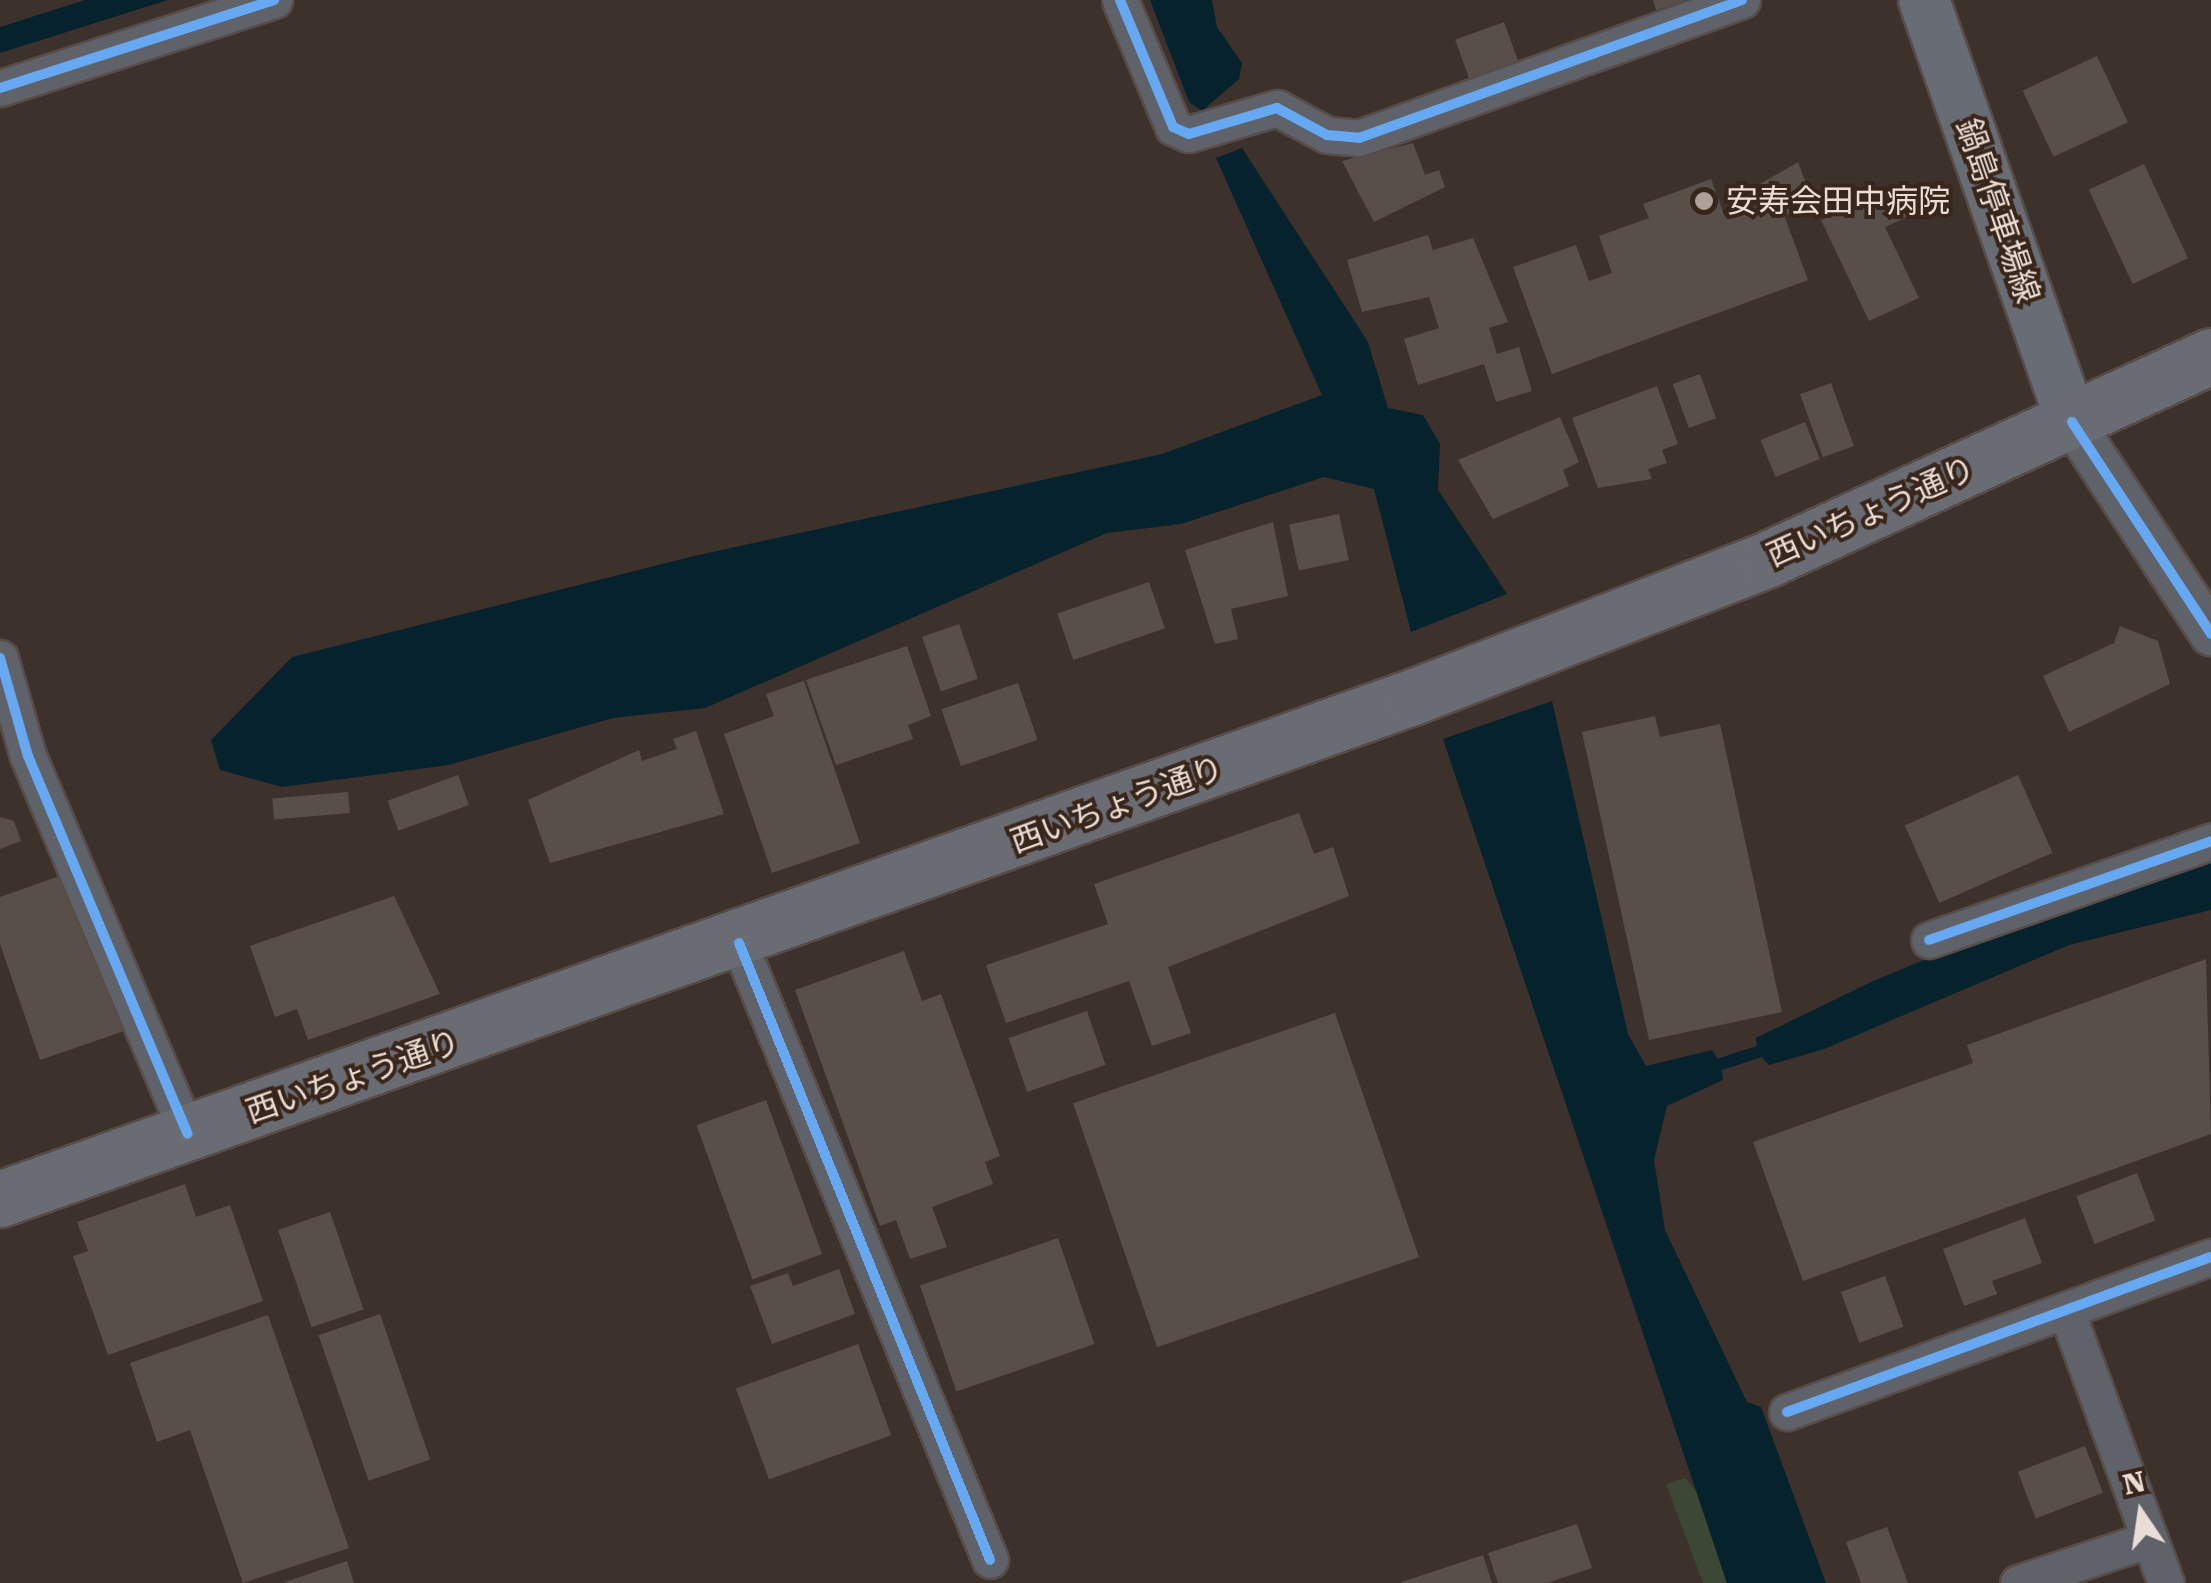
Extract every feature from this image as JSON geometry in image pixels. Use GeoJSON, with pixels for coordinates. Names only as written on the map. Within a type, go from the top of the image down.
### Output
{"type":"FeatureCollection","features":[{"type":"Feature","properties":{"kind":"highway","name":"西いちょう通り"},"geometry":{"type":"LineString","coordinates":[[0,1199],[739,943],[1752,566],[2211,356]]}},
{"type":"Feature","properties":{"kind":"main road","name":"鍋島停車場線"},"geometry":{"type":"LineString","coordinates":[[1924,0],[2072,422]]}},
{"type":"Feature","properties":{"kind":"street"},"geometry":{"type":"LineString","coordinates":[[0,88],[274,0]]}},
{"type":"Feature","properties":{"kind":"street"},"geometry":{"type":"LineString","coordinates":[[1120,0],[1173,127],[1189,134],[1277,108],[1327,135],[1359,138],[1742,0]]}},
{"type":"Feature","properties":{"kind":"street"},"geometry":{"type":"LineString","coordinates":[[2072,422],[2211,634]]}},
{"type":"Feature","properties":{"kind":"street"},"geometry":{"type":"LineString","coordinates":[[0,658],[28,756],[188,1134]]}},
{"type":"Feature","properties":{"kind":"street"},"geometry":{"type":"LineString","coordinates":[[1929,940],[2211,840]]}},
{"type":"Feature","properties":{"kind":"street"},"geometry":{"type":"LineString","coordinates":[[739,943],[990,1560]]}},
{"type":"Feature","properties":{"kind":"street"},"geometry":{"type":"LineString","coordinates":[[1786,1412],[2211,1257]]}},
{"type":"Feature","properties":{"kind":"street"},"geometry":{"type":"LineString","coordinates":[[2066,1310],[2166,1583]]}},
{"type":"Feature","properties":{"kind":"street"},"geometry":{"type":"LineString","coordinates":[[2018,1583],[2150,1539]]}},
{"type":"Feature","properties":{"kind":"green space"},"geometry":{"type":"Polygon","coordinates":[[[1685,1478],[1697,1492],[1727,1583],[1703,1583],[1666,1484],[1685,1478]]]}},
{"type":"Feature","properties":{"kind":"water"},"geometry":{"type":"Polygon","coordinates":[[[85,0],[168,0],[0,53],[0,27],[85,0]]]}},
{"type":"Feature","properties":{"kind":"water"},"geometry":{"type":"Polygon","coordinates":[[[1150,0],[1212,0],[1217,27],[1242,63],[1239,79],[1202,111],[1189,102],[1150,0]]]}},
{"type":"Feature","properties":{"kind":"water"},"geometry":{"type":"Polygon","coordinates":[[[1242,148],[1368,342],[1388,408],[1423,415],[1440,444],[1438,490],[1507,594],[1411,632],[1374,489],[1324,477],[1181,524],[1107,533],[705,708],[613,718],[449,765],[282,787],[220,770],[211,740],[292,657],[694,556],[1162,454],[1322,395],[1216,158],[1242,148]]]}},
{"type":"Feature","properties":{"kind":"water"},"geometry":{"type":"Polygon","coordinates":[[[1552,701],[1628,1034],[1646,1066],[1712,1050],[1721,1064],[1723,1080],[1667,1106],[1654,1160],[1665,1230],[1747,1402],[1761,1407],[1826,1583],[1727,1583],[1443,739],[1552,701]]]}},
{"type":"Feature","properties":{"kind":"water"},"geometry":{"type":"Polygon","coordinates":[[[2211,862],[2211,910],[2069,945],[1824,1049],[1769,1065],[1757,1052],[1756,1038],[1873,981],[2079,896],[2211,862]]]}},
{"type":"Feature","properties":{"kind":"building"},"geometry":{"type":"Polygon","coordinates":[[[1653,0],[1683,0],[1683,1],[1656,10],[1653,0]]]}},
{"type":"Feature","properties":{"kind":"building"},"geometry":{"type":"Polygon","coordinates":[[[1504,22],[1519,63],[1470,81],[1455,40],[1504,22]]]}},
{"type":"Feature","properties":{"kind":"building"},"geometry":{"type":"Polygon","coordinates":[[[2097,56],[2128,122],[2054,157],[2023,91],[2097,56]]]}},
{"type":"Feature","properties":{"kind":"building"},"geometry":{"type":"Polygon","coordinates":[[[1413,143],[1425,175],[1439,170],[1445,187],[1374,222],[1342,161],[1413,143]]]}},
{"type":"Feature","properties":{"kind":"building"},"geometry":{"type":"Polygon","coordinates":[[[1798,162],[1814,205],[1784,215],[1808,280],[1552,374],[1513,267],[1576,245],[1589,281],[1612,273],[1599,236],[1649,218],[1643,204],[1711,179],[1725,217],[1761,205],[1755,187],[1798,162]]]}},
{"type":"Feature","properties":{"kind":"building"},"geometry":{"type":"Polygon","coordinates":[[[2144,164],[2188,258],[2133,284],[2089,190],[2144,164]]]}},
{"type":"Feature","properties":{"kind":"building"},"geometry":{"type":"Polygon","coordinates":[[[1907,189],[1918,212],[1885,227],[1919,298],[1869,321],[1821,220],[1907,189]]]}},
{"type":"Feature","properties":{"kind":"building"},"geometry":{"type":"Polygon","coordinates":[[[1428,235],[1433,250],[1473,238],[1508,322],[1489,328],[1497,354],[1519,347],[1532,391],[1496,402],[1484,364],[1418,385],[1404,339],[1439,328],[1429,297],[1362,312],[1347,260],[1428,235]]]}},
{"type":"Feature","properties":{"kind":"building"},"geometry":{"type":"Polygon","coordinates":[[[1700,374],[1716,418],[1689,428],[1673,384],[1700,374]]]}},
{"type":"Feature","properties":{"kind":"building"},"geometry":{"type":"Polygon","coordinates":[[[1831,383],[1854,446],[1823,457],[1800,394],[1831,383]]]}},
{"type":"Feature","properties":{"kind":"building"},"geometry":{"type":"Polygon","coordinates":[[[1657,386],[1678,444],[1662,450],[1667,463],[1648,469],[1652,479],[1598,488],[1572,418],[1657,386]]]}},
{"type":"Feature","properties":{"kind":"building"},"geometry":{"type":"Polygon","coordinates":[[[1560,417],[1579,462],[1563,470],[1569,486],[1493,519],[1458,460],[1560,417]]]}},
{"type":"Feature","properties":{"kind":"building"},"geometry":{"type":"Polygon","coordinates":[[[1805,422],[1820,459],[1775,477],[1760,440],[1805,422]]]}},
{"type":"Feature","properties":{"kind":"building"},"geometry":{"type":"Polygon","coordinates":[[[1339,514],[1349,560],[1299,571],[1289,525],[1339,514]]]}},
{"type":"Feature","properties":{"kind":"building"},"geometry":{"type":"Polygon","coordinates":[[[1273,522],[1288,596],[1231,609],[1238,639],[1215,644],[1185,550],[1273,522]]]}},
{"type":"Feature","properties":{"kind":"building"},"geometry":{"type":"Polygon","coordinates":[[[1149,582],[1165,628],[1073,660],[1057,614],[1149,582]]]}},
{"type":"Feature","properties":{"kind":"building"},"geometry":{"type":"Polygon","coordinates":[[[959,624],[978,679],[941,692],[922,637],[959,624]]]}},
{"type":"Feature","properties":{"kind":"building"},"geometry":{"type":"Polygon","coordinates":[[[2120,626],[2158,641],[2170,684],[2069,732],[2043,676],[2114,643],[2120,626]]]}},
{"type":"Feature","properties":{"kind":"building"},"geometry":{"type":"Polygon","coordinates":[[[907,646],[931,716],[908,725],[913,739],[836,765],[806,680],[907,646]]]}},
{"type":"Feature","properties":{"kind":"building"},"geometry":{"type":"Polygon","coordinates":[[[804,681],[860,843],[772,873],[724,734],[774,716],[766,694],[804,681]]]}},
{"type":"Feature","properties":{"kind":"building"},"geometry":{"type":"Polygon","coordinates":[[[1018,683],[1038,740],[961,766],[941,709],[1018,683]]]}},
{"type":"Feature","properties":{"kind":"building"},"geometry":{"type":"Polygon","coordinates":[[[1655,716],[1660,737],[1720,724],[1782,1012],[1649,1040],[1582,732],[1655,716]]]}},
{"type":"Feature","properties":{"kind":"building"},"geometry":{"type":"Polygon","coordinates":[[[696,731],[724,814],[550,863],[528,800],[639,750],[642,761],[677,749],[673,739],[696,731]]]}},
{"type":"Feature","properties":{"kind":"building"},"geometry":{"type":"Polygon","coordinates":[[[458,775],[469,805],[398,831],[388,801],[458,775]]]}},
{"type":"Feature","properties":{"kind":"building"},"geometry":{"type":"Polygon","coordinates":[[[2018,775],[2053,853],[1939,903],[1905,825],[2018,775]]]}},
{"type":"Feature","properties":{"kind":"building"},"geometry":{"type":"Polygon","coordinates":[[[348,792],[350,813],[274,820],[272,799],[348,792]]]}},
{"type":"Feature","properties":{"kind":"building"},"geometry":{"type":"Polygon","coordinates":[[[1299,813],[1314,854],[1333,847],[1349,896],[1168,967],[1191,1033],[1152,1046],[1129,981],[1006,1023],[986,965],[1108,924],[1094,884],[1299,813]]]}},
{"type":"Feature","properties":{"kind":"building"},"geometry":{"type":"Polygon","coordinates":[[[0,817],[14,821],[21,841],[0,849],[0,817]]]}},
{"type":"Feature","properties":{"kind":"building"},"geometry":{"type":"Polygon","coordinates":[[[65,874],[127,1030],[40,1060],[0,944],[0,897],[65,874]]]}},
{"type":"Feature","properties":{"kind":"building"},"geometry":{"type":"Polygon","coordinates":[[[394,896],[440,994],[308,1040],[297,1009],[275,1017],[250,946],[394,896]]]}},
{"type":"Feature","properties":{"kind":"building"},"geometry":{"type":"Polygon","coordinates":[[[904,951],[922,1001],[941,994],[1000,1156],[985,1162],[993,1184],[932,1207],[947,1247],[910,1259],[896,1220],[880,1226],[795,990],[904,951]]]}},
{"type":"Feature","properties":{"kind":"building"},"geometry":{"type":"Polygon","coordinates":[[[2206,959],[2211,1134],[1803,1281],[1753,1142],[1973,1063],[1967,1045],[2206,959]]]}},
{"type":"Feature","properties":{"kind":"building"},"geometry":{"type":"Polygon","coordinates":[[[1087,1011],[1106,1065],[1027,1092],[1009,1038],[1087,1011]]]}},
{"type":"Feature","properties":{"kind":"building"},"geometry":{"type":"Polygon","coordinates":[[[1335,1013],[1419,1257],[1157,1347],[1073,1103],[1335,1013]]]}},
{"type":"Feature","properties":{"kind":"building"},"geometry":{"type":"Polygon","coordinates":[[[766,1100],[822,1254],[753,1279],[696,1125],[766,1100]]]}},
{"type":"Feature","properties":{"kind":"building"},"geometry":{"type":"Polygon","coordinates":[[[2137,1173],[2155,1221],[2095,1244],[2076,1196],[2137,1173]]]}},
{"type":"Feature","properties":{"kind":"building"},"geometry":{"type":"Polygon","coordinates":[[[185,1184],[196,1217],[230,1205],[263,1301],[108,1355],[73,1256],[88,1251],[77,1222],[185,1184]]]}},
{"type":"Feature","properties":{"kind":"building"},"geometry":{"type":"Polygon","coordinates":[[[330,1212],[364,1309],[312,1327],[278,1230],[330,1212]]]}},
{"type":"Feature","properties":{"kind":"building"},"geometry":{"type":"Polygon","coordinates":[[[2025,1218],[2042,1263],[1992,1281],[1997,1294],[1964,1306],[1943,1249],[2025,1218]]]}},
{"type":"Feature","properties":{"kind":"building"},"geometry":{"type":"Polygon","coordinates":[[[1058,1238],[1094,1344],[956,1391],[920,1286],[1058,1238]]]}},
{"type":"Feature","properties":{"kind":"building"},"geometry":{"type":"Polygon","coordinates":[[[839,1269],[855,1314],[772,1344],[750,1286],[788,1273],[793,1286],[839,1269]]]}},
{"type":"Feature","properties":{"kind":"building"},"geometry":{"type":"Polygon","coordinates":[[[1885,1276],[1903,1327],[1859,1343],[1841,1292],[1885,1276]]]}},
{"type":"Feature","properties":{"kind":"building"},"geometry":{"type":"Polygon","coordinates":[[[380,1314],[430,1460],[369,1481],[319,1335],[380,1314]]]}},
{"type":"Feature","properties":{"kind":"building"},"geometry":{"type":"Polygon","coordinates":[[[268,1315],[349,1548],[243,1583],[190,1430],[157,1442],[130,1363],[268,1315]]]}},
{"type":"Feature","properties":{"kind":"building"},"geometry":{"type":"Polygon","coordinates":[[[858,1344],[891,1435],[769,1480],[736,1388],[858,1344]]]}},
{"type":"Feature","properties":{"kind":"building"},"geometry":{"type":"Polygon","coordinates":[[[2085,1446],[2103,1493],[2036,1518],[2018,1472],[2085,1446]]]}},
{"type":"Feature","properties":{"kind":"building"},"geometry":{"type":"Polygon","coordinates":[[[1577,1524],[1592,1568],[1547,1583],[1498,1583],[1488,1553],[1577,1524]]]}},
{"type":"Feature","properties":{"kind":"building"},"geometry":{"type":"Polygon","coordinates":[[[1887,1527],[1908,1583],[1861,1583],[1846,1542],[1887,1527]]]}},
{"type":"Feature","properties":{"kind":"building"},"geometry":{"type":"Polygon","coordinates":[[[1483,1555],[1492,1583],[1402,1583],[1402,1582],[1483,1555]]]}},
{"type":"Feature","properties":{"kind":"building"},"geometry":{"type":"Polygon","coordinates":[[[347,1561],[354,1583],[285,1583],[285,1582],[347,1561]]]}},
{"type":"Feature","properties":{"kind":"waterway"},"geometry":{"type":"LineString","coordinates":[[1721,1064],[1757,1052]]}},
{"type":"Feature","properties":{"kind":"cycle path"},"geometry":{"type":"LineString","coordinates":[[0,88],[274,0]]}},
{"type":"Feature","properties":{"kind":"cycle path"},"geometry":{"type":"LineString","coordinates":[[1120,0],[1173,127],[1189,134],[1277,108],[1327,135],[1359,138],[1742,0]]}},
{"type":"Feature","properties":{"kind":"cycle path"},"geometry":{"type":"LineString","coordinates":[[2072,422],[2211,634]]}},
{"type":"Feature","properties":{"kind":"cycle path"},"geometry":{"type":"LineString","coordinates":[[0,658],[28,756],[188,1134]]}},
{"type":"Feature","properties":{"kind":"cycle path"},"geometry":{"type":"LineString","coordinates":[[1929,940],[2211,841]]}},
{"type":"Feature","properties":{"kind":"cycle path"},"geometry":{"type":"LineString","coordinates":[[739,943],[990,1560]]}},
{"type":"Feature","properties":{"kind":"cycle path"},"geometry":{"type":"LineString","coordinates":[[1787,1412],[2211,1257]]}},
{"type":"Feature","properties":{"kind":"place","name":"安寿会田中病院"},"geometry":{"type":"Point","coordinates":[1704,201]}}]}
